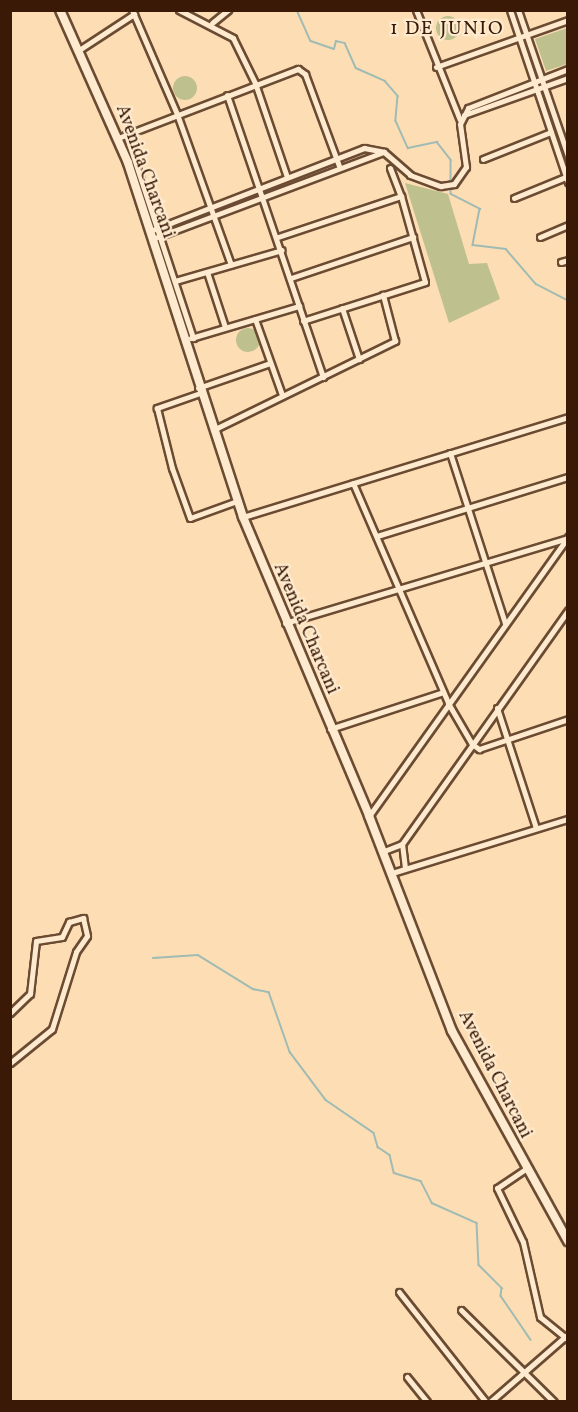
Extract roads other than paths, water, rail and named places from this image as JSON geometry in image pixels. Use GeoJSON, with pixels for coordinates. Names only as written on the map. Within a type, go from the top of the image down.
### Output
{"type":"FeatureCollection","features":[{"type":"Feature","properties":{"kind":"main road","name":"Avenida Charcani"},"geometry":{"type":"LineString","coordinates":[[60,10],[118,138],[189,339],[199,391],[243,518],[285,623],[384,851],[452,1031],[567,1241]]}},
{"type":"Feature","properties":{"kind":"street"},"geometry":{"type":"LineString","coordinates":[[179,10],[212,23],[233,38],[255,83],[289,185]]}},
{"type":"Feature","properties":{"kind":"street"},"geometry":{"type":"LineString","coordinates":[[212,23],[228,10]]}},
{"type":"Feature","properties":{"kind":"street"},"geometry":{"type":"LineString","coordinates":[[151,235],[160,227],[364,148],[384,152],[400,170],[447,186],[454,184],[466,167],[461,118],[436,67],[416,10]]}},
{"type":"Feature","properties":{"kind":"street"},"geometry":{"type":"LineString","coordinates":[[510,10],[567,178],[514,198]]}},
{"type":"Feature","properties":{"kind":"street"},"geometry":{"type":"LineString","coordinates":[[518,10],[567,156]]}},
{"type":"Feature","properties":{"kind":"street"},"geometry":{"type":"LineString","coordinates":[[79,50],[133,12],[177,114],[231,265]]}},
{"type":"Feature","properties":{"kind":"street"},"geometry":{"type":"LineString","coordinates":[[436,67],[567,20]]}},
{"type":"Feature","properties":{"kind":"street"},"geometry":{"type":"LineString","coordinates":[[118,138],[293,68],[302,71],[339,166]]}},
{"type":"Feature","properties":{"kind":"street"},"geometry":{"type":"LineString","coordinates":[[461,118],[474,103],[567,69]]}},
{"type":"Feature","properties":{"kind":"street"},"geometry":{"type":"LineString","coordinates":[[461,118],[567,78]]}},
{"type":"Feature","properties":{"kind":"street"},"geometry":{"type":"LineString","coordinates":[[227,95],[264,194],[303,321],[324,377]]}},
{"type":"Feature","properties":{"kind":"street"},"geometry":{"type":"LineString","coordinates":[[559,130],[567,127]]}},
{"type":"Feature","properties":{"kind":"street"},"geometry":{"type":"LineString","coordinates":[[483,159],[551,132]]}},
{"type":"Feature","properties":{"kind":"street"},"geometry":{"type":"LineString","coordinates":[[126,134],[160,227],[176,281],[189,339],[299,306]]}},
{"type":"Feature","properties":{"kind":"street"},"geometry":{"type":"LineString","coordinates":[[151,235],[162,234],[339,166],[384,152]]}},
{"type":"Feature","properties":{"kind":"street"},"geometry":{"type":"LineString","coordinates":[[303,321],[425,282],[401,195],[390,168]]}},
{"type":"Feature","properties":{"kind":"street"},"geometry":{"type":"LineString","coordinates":[[278,237],[401,195]]}},
{"type":"Feature","properties":{"kind":"street"},"geometry":{"type":"LineString","coordinates":[[540,237],[567,225]]}},
{"type":"Feature","properties":{"kind":"street"},"geometry":{"type":"LineString","coordinates":[[291,278],[413,237]]}},
{"type":"Feature","properties":{"kind":"street"},"geometry":{"type":"LineString","coordinates":[[176,281],[282,250]]}},
{"type":"Feature","properties":{"kind":"street"},"geometry":{"type":"LineString","coordinates":[[207,273],[225,327]]}},
{"type":"Feature","properties":{"kind":"street"},"geometry":{"type":"LineString","coordinates":[[213,430],[396,341],[383,295]]}},
{"type":"Feature","properties":{"kind":"street"},"geometry":{"type":"LineString","coordinates":[[342,308],[359,359]]}},
{"type":"Feature","properties":{"kind":"street"},"geometry":{"type":"LineString","coordinates":[[255,319],[282,396]]}},
{"type":"Feature","properties":{"kind":"street"},"geometry":{"type":"LineString","coordinates":[[237,501],[190,518],[172,468],[157,408],[270,363]]}},
{"type":"Feature","properties":{"kind":"street"},"geometry":{"type":"LineString","coordinates":[[243,518],[567,417]]}},
{"type":"Feature","properties":{"kind":"street"},"geometry":{"type":"LineString","coordinates":[[450,453],[505,623]]}},
{"type":"Feature","properties":{"kind":"street"},"geometry":{"type":"LineString","coordinates":[[377,536],[567,477]]}},
{"type":"Feature","properties":{"kind":"street"},"geometry":{"type":"LineString","coordinates":[[353,483],[448,703],[472,744],[479,749],[567,719]]}},
{"type":"Feature","properties":{"kind":"street"},"geometry":{"type":"LineString","coordinates":[[285,623],[567,537]]}},
{"type":"Feature","properties":{"kind":"street"},"geometry":{"type":"LineString","coordinates":[[369,816],[567,537]]}},
{"type":"Feature","properties":{"kind":"street"},"geometry":{"type":"LineString","coordinates":[[384,851],[402,844],[567,610]]}},
{"type":"Feature","properties":{"kind":"street"},"geometry":{"type":"LineString","coordinates":[[330,729],[443,692]]}},
{"type":"Feature","properties":{"kind":"street"},"geometry":{"type":"LineString","coordinates":[[498,708],[536,828]]}},
{"type":"Feature","properties":{"kind":"street"},"geometry":{"type":"LineString","coordinates":[[392,873],[567,819]]}},
{"type":"Feature","properties":{"kind":"street"},"geometry":{"type":"LineString","coordinates":[[402,844],[405,868]]}},
{"type":"Feature","properties":{"kind":"street"},"geometry":{"type":"LineString","coordinates":[[10,1013],[30,994],[36,941],[62,937],[69,921],[83,918],[87,936],[76,952],[52,1029],[10,1063]]}},
{"type":"Feature","properties":{"kind":"street"},"geometry":{"type":"LineString","coordinates":[[399,1292],[488,1401],[567,1338],[540,1317],[523,1242],[497,1188],[526,1168]]}},
{"type":"Feature","properties":{"kind":"street"},"geometry":{"type":"LineString","coordinates":[[462,1310],[526,1370],[554,1401]]}},
{"type":"Feature","properties":{"kind":"street"},"geometry":{"type":"LineString","coordinates":[[407,1377],[427,1401]]}},
{"type":"Feature","properties":{"kind":"waterway"},"geometry":{"type":"LineString","coordinates":[[297,10],[311,41],[334,49],[336,41],[345,43],[356,68],[385,81],[398,96],[396,121],[408,148],[437,142],[451,160],[451,194],[480,209],[473,245],[506,249],[536,284],[568,300]]}},
{"type":"Feature","properties":{"kind":"waterway"},"geometry":{"type":"LineString","coordinates":[[153,958],[198,955],[253,989],[269,992],[290,1052],[326,1100],[374,1133],[378,1147],[390,1155],[394,1173],[421,1181],[432,1203],[477,1223],[479,1265],[502,1288],[501,1296],[531,1340]]}},
{"type":"Feature","properties":{"kind":"district","name":"1 DE JUNIO"},"geometry":{"type":"Point","coordinates":[447,29]}}]}
